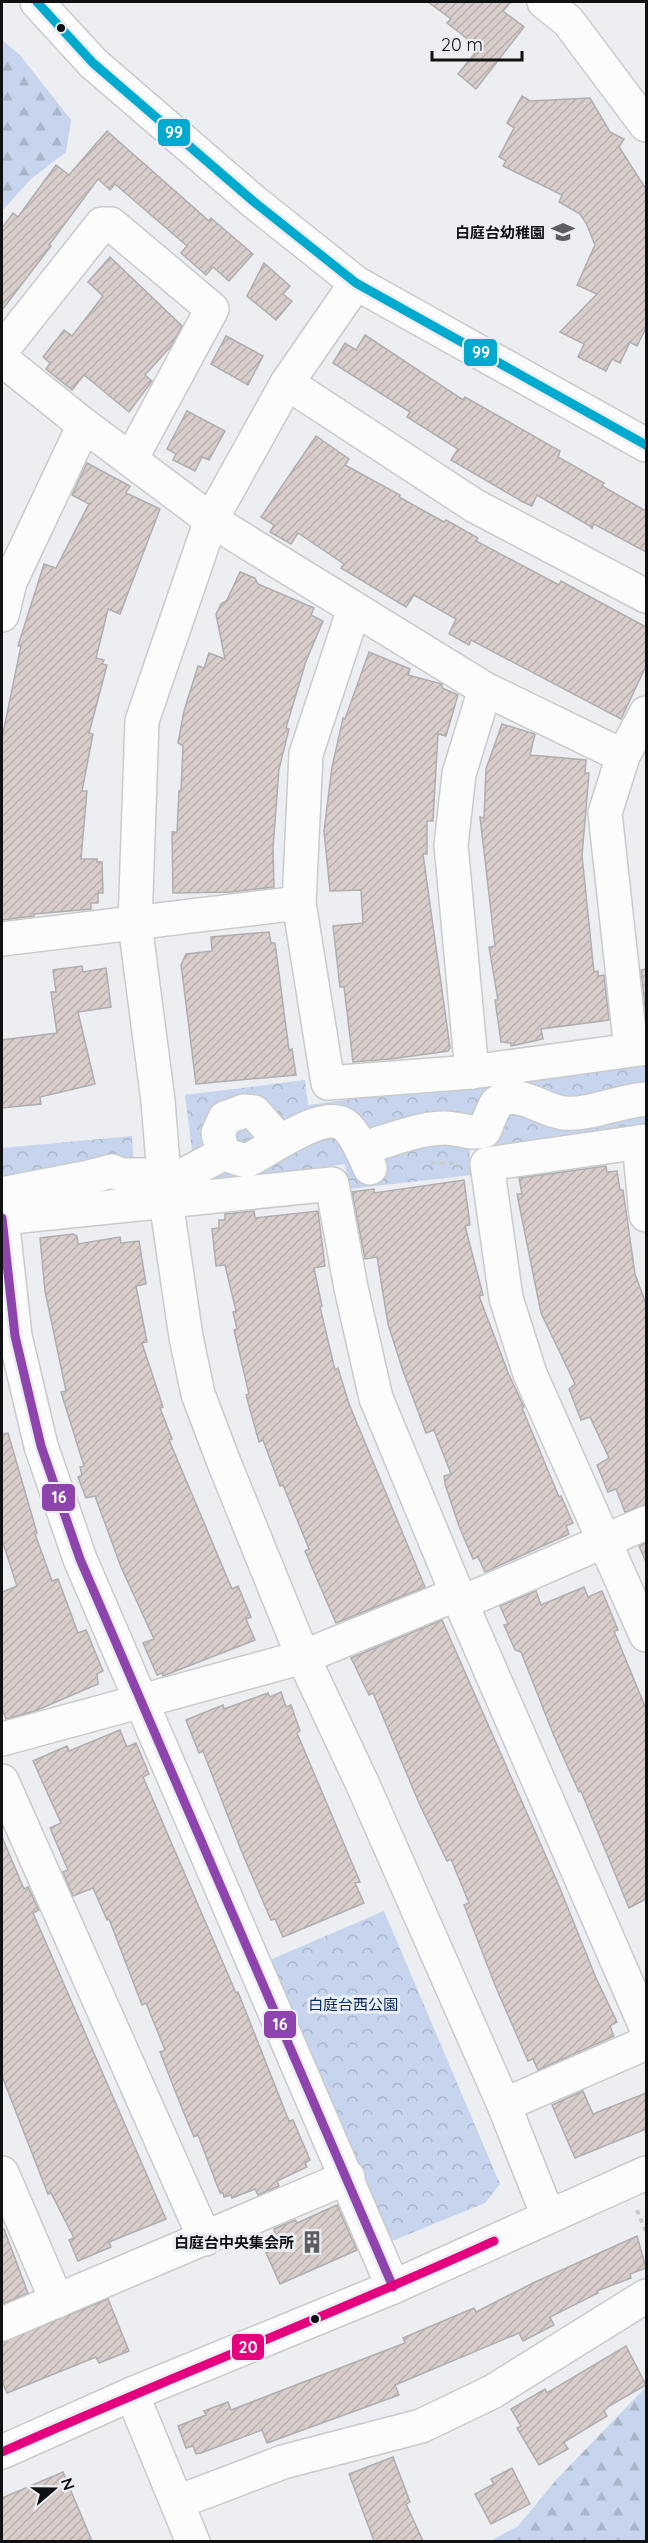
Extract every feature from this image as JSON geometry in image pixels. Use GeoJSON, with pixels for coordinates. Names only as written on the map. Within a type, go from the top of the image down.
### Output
{"type":"FeatureCollection","features":[{"type":"Feature","properties":{"kind":"street"},"geometry":{"type":"LineString","coordinates":[[37,2],[93,63],[253,201],[356,283],[645,442]]}},
{"type":"Feature","properties":{"kind":"street"},"geometry":{"type":"LineString","coordinates":[[544,2],[568,21],[646,125]]}},
{"type":"Feature","properties":{"kind":"street"},"geometry":{"type":"LineString","coordinates":[[130,459],[212,309],[111,224],[102,224],[2,350],[2,361],[84,425],[211,520],[485,689],[623,756]]}},
{"type":"Feature","properties":{"kind":"street"},"geometry":{"type":"LineString","coordinates":[[356,283],[287,383],[211,520],[142,721],[135,924],[158,1101],[166,1201],[186,1337],[198,1394],[303,1657],[363,1785],[504,2105],[548,2216]]}},
{"type":"Feature","properties":{"kind":"street"},"geometry":{"type":"LineString","coordinates":[[287,383],[475,506],[646,596]]}},
{"type":"Feature","properties":{"kind":"street"},"geometry":{"type":"LineString","coordinates":[[2,615],[10,582],[84,425]]}},
{"type":"Feature","properties":{"kind":"street"},"geometry":{"type":"LineString","coordinates":[[354,609],[306,754],[299,903],[328,1083],[472,1072],[639,1049],[605,813],[623,756],[646,713]]}},
{"type":"Feature","properties":{"kind":"street"},"geometry":{"type":"LineString","coordinates":[[472,1072],[451,845],[459,774],[485,689]]}},
{"type":"Feature","properties":{"kind":"street"},"geometry":{"type":"LineString","coordinates":[[2,939],[299,903]]}},
{"type":"Feature","properties":{"kind":"street"},"geometry":{"type":"LineString","coordinates":[[189,1172],[223,1154],[246,1161],[262,1154],[279,1140],[327,1122],[339,1122],[348,1127],[365,1159],[400,1136],[446,1127],[463,1133],[484,1131],[497,1102],[507,1099],[518,1097],[564,1113],[646,1099]]}},
{"type":"Feature","properties":{"kind":"street"},"geometry":{"type":"LineString","coordinates":[[223,1154],[218,1133],[225,1118],[244,1112],[254,1112],[279,1140]]}},
{"type":"Feature","properties":{"kind":"street"},"geometry":{"type":"LineString","coordinates":[[646,1215],[643,1142],[487,1164],[506,1299],[530,1374],[646,1635]]}},
{"type":"Feature","properties":{"kind":"street"},"geometry":{"type":"LineString","coordinates":[[2,1194],[89,1177],[102,1172],[144,1174]]}},
{"type":"Feature","properties":{"kind":"street"},"geometry":{"type":"LineString","coordinates":[[393,2287],[348,2177],[80,1559],[41,1446],[15,1336],[2,1218],[332,1184],[351,1288],[376,1398],[459,1598],[646,2027]]}},
{"type":"Feature","properties":{"kind":"street"},"geometry":{"type":"LineString","coordinates":[[2,1739],[303,1657],[459,1598],[646,1523]]}},
{"type":"Feature","properties":{"kind":"street"},"geometry":{"type":"LineString","coordinates":[[2,1781],[205,2239]]}},
{"type":"Feature","properties":{"kind":"street"},"geometry":{"type":"LineString","coordinates":[[504,2105],[646,2043]]}},
{"type":"Feature","properties":{"kind":"street"},"geometry":{"type":"LineString","coordinates":[[2,2173],[57,2301]]}},
{"type":"Feature","properties":{"kind":"street"},"geometry":{"type":"LineString","coordinates":[[2,2324],[348,2177]]}},
{"type":"Feature","properties":{"kind":"street"},"geometry":{"type":"LineString","coordinates":[[2,2452],[132,2394],[393,2287],[548,2216],[639,2187]]}},
{"type":"Feature","properties":{"kind":"street"},"geometry":{"type":"LineString","coordinates":[[178,2502],[283,2462],[421,2426],[492,2392],[646,2296]]}},
{"type":"Feature","properties":{"kind":"street"},"geometry":{"type":"LineString","coordinates":[[132,2394],[193,2541]]}},
{"type":"Feature","properties":{"kind":"path"},"geometry":{"type":"LineString","coordinates":[[639,2187],[646,2232]]}},
{"type":"Feature","properties":{"kind":"green space"},"geometry":{"type":"Polygon","coordinates":[[[2,40],[20,55],[71,120],[66,152],[31,179],[2,211],[2,40]]]}},
{"type":"Feature","properties":{"kind":"green space"},"geometry":{"type":"Polygon","coordinates":[[[646,1060],[646,1127],[469,1148],[472,1175],[349,1189],[345,1164],[206,1183],[193,1158],[185,1095],[305,1080],[308,1105],[646,1060]]]}},
{"type":"Feature","properties":{"kind":"green space"},"geometry":{"type":"Polygon","coordinates":[[[132,1136],[134,1168],[127,1195],[2,1210],[2,1148],[132,1136]]]}},
{"type":"Feature","properties":{"kind":"green space","name":"白庭台西公園"},"geometry":{"type":"Polygon","coordinates":[[[384,1911],[500,2184],[485,2203],[387,2243],[265,1962],[384,1911]]]}},
{"type":"Feature","properties":{"kind":"green space"},"geometry":{"type":"Polygon","coordinates":[[[646,2387],[646,2541],[490,2541],[518,2526],[556,2480],[646,2387]]]}},
{"type":"Feature","properties":{"kind":"building"},"geometry":{"type":"Polygon","coordinates":[[[428,2],[511,2],[503,11],[524,27],[476,89],[458,74],[479,48],[447,23],[451,19],[428,2]]]}},
{"type":"Feature","properties":{"kind":"building"},"geometry":{"type":"Polygon","coordinates":[[[522,96],[530,101],[590,98],[610,132],[624,139],[619,147],[646,189],[646,328],[637,346],[630,342],[620,363],[612,359],[606,371],[578,357],[584,344],[560,332],[597,294],[577,285],[595,245],[586,223],[580,214],[559,202],[562,195],[503,166],[506,161],[499,157],[514,128],[507,123],[522,96]]]}},
{"type":"Feature","properties":{"kind":"building"},"geometry":{"type":"Polygon","coordinates":[[[107,131],[209,221],[211,218],[253,254],[229,281],[213,267],[206,275],[181,253],[187,246],[115,184],[110,190],[98,179],[2,310],[2,228],[13,213],[18,217],[56,165],[69,175],[107,131]]]}},
{"type":"Feature","properties":{"kind":"building"},"geometry":{"type":"Polygon","coordinates":[[[110,257],[182,326],[171,346],[145,375],[152,381],[129,412],[84,375],[72,390],[46,369],[50,363],[43,357],[64,330],[72,336],[103,296],[88,282],[110,257]]]}},
{"type":"Feature","properties":{"kind":"building"},"geometry":{"type":"Polygon","coordinates":[[[264,263],[290,286],[283,294],[292,301],[276,320],[247,296],[264,263]]]}},
{"type":"Feature","properties":{"kind":"building"},"geometry":{"type":"Polygon","coordinates":[[[365,335],[463,400],[465,397],[560,451],[558,457],[604,483],[602,486],[646,511],[646,552],[594,524],[592,528],[537,495],[532,506],[523,502],[451,460],[458,449],[407,417],[410,412],[333,363],[345,343],[356,350],[365,335]]]}},
{"type":"Feature","properties":{"kind":"building"},"geometry":{"type":"Polygon","coordinates":[[[226,336],[263,356],[248,385],[211,364],[226,336]]]}},
{"type":"Feature","properties":{"kind":"building"},"geometry":{"type":"Polygon","coordinates":[[[187,411],[225,431],[209,460],[202,457],[195,471],[173,460],[176,454],[167,449],[187,411]]]}},
{"type":"Feature","properties":{"kind":"building"},"geometry":{"type":"Polygon","coordinates":[[[316,436],[349,459],[345,465],[400,495],[399,497],[444,522],[446,520],[478,538],[476,541],[559,585],[561,581],[646,627],[646,666],[621,719],[471,640],[469,645],[449,634],[456,619],[414,595],[406,607],[341,568],[344,564],[298,533],[291,544],[270,532],[274,525],[261,517],[316,436]]]}},
{"type":"Feature","properties":{"kind":"building"},"geometry":{"type":"Polygon","coordinates":[[[87,463],[130,486],[126,493],[160,509],[120,614],[108,609],[96,658],[104,660],[102,664],[107,665],[89,733],[93,734],[82,791],[87,791],[81,859],[97,859],[97,862],[102,862],[103,893],[98,893],[98,903],[91,903],[91,909],[34,914],[34,916],[2,920],[2,738],[21,646],[18,646],[44,564],[56,568],[89,504],[72,495],[87,463]]]}},
{"type":"Feature","properties":{"kind":"building"},"geometry":{"type":"Polygon","coordinates":[[[240,572],[255,578],[258,584],[314,608],[311,615],[323,621],[306,661],[286,728],[289,729],[279,769],[273,848],[274,887],[231,892],[173,893],[172,832],[177,832],[183,746],[178,743],[184,711],[198,666],[204,668],[209,653],[225,659],[216,614],[221,604],[227,600],[240,572]]]}},
{"type":"Feature","properties":{"kind":"building"},"geometry":{"type":"Polygon","coordinates":[[[369,652],[410,669],[408,675],[442,684],[442,688],[458,695],[446,736],[438,734],[433,821],[427,821],[427,854],[423,854],[450,1048],[448,1051],[353,1062],[344,987],[340,987],[333,926],[363,923],[361,890],[330,891],[324,831],[332,767],[343,718],[345,719],[369,652]]]}},
{"type":"Feature","properties":{"kind":"building"},"geometry":{"type":"Polygon","coordinates":[[[502,724],[535,734],[530,755],[586,760],[585,773],[589,773],[582,856],[594,972],[598,971],[598,976],[604,975],[609,1020],[541,1029],[543,1039],[511,1046],[511,1043],[501,1042],[495,1000],[498,1000],[489,947],[495,946],[480,817],[484,818],[486,769],[502,724]]]}},
{"type":"Feature","properties":{"kind":"building"},"geometry":{"type":"Polygon","coordinates":[[[269,932],[271,943],[275,943],[289,1050],[292,1049],[296,1075],[196,1084],[181,965],[186,954],[212,951],[211,937],[269,932]]]}},
{"type":"Feature","properties":{"kind":"building"},"geometry":{"type":"Polygon","coordinates":[[[82,966],[83,972],[106,968],[111,1007],[78,1012],[95,1084],[40,1097],[41,1104],[2,1108],[2,1040],[57,1033],[51,992],[56,992],[53,970],[82,966]]]}},
{"type":"Feature","properties":{"kind":"building"},"geometry":{"type":"Polygon","coordinates":[[[646,969],[646,1016],[641,970],[646,969]]]}},
{"type":"Feature","properties":{"kind":"building"},"geometry":{"type":"Polygon","coordinates":[[[606,1166],[607,1172],[617,1171],[620,1190],[623,1190],[635,1274],[646,1304],[646,1505],[625,1512],[616,1489],[608,1492],[597,1465],[609,1458],[590,1417],[581,1420],[569,1389],[575,1384],[541,1313],[517,1194],[522,1194],[519,1178],[606,1166]]]}},
{"type":"Feature","properties":{"kind":"building"},"geometry":{"type":"Polygon","coordinates":[[[464,1180],[470,1225],[465,1226],[483,1295],[479,1296],[509,1375],[524,1407],[522,1408],[559,1497],[561,1496],[573,1523],[566,1526],[569,1534],[485,1572],[478,1557],[473,1559],[459,1526],[445,1484],[444,1476],[451,1474],[434,1430],[426,1433],[403,1371],[388,1324],[377,1257],[365,1259],[352,1192],[374,1189],[374,1193],[464,1180]]]}},
{"type":"Feature","properties":{"kind":"building"},"geometry":{"type":"Polygon","coordinates":[[[254,1211],[255,1218],[318,1211],[325,1266],[314,1268],[322,1306],[320,1307],[335,1370],[338,1368],[349,1404],[425,1587],[336,1623],[305,1551],[309,1549],[283,1485],[280,1486],[263,1440],[259,1442],[246,1395],[249,1394],[234,1330],[237,1329],[233,1312],[236,1311],[225,1265],[216,1266],[212,1229],[219,1228],[219,1220],[225,1220],[225,1214],[254,1211]]]}},
{"type":"Feature","properties":{"kind":"building"},"geometry":{"type":"Polygon","coordinates":[[[73,1234],[77,1236],[78,1244],[120,1237],[121,1243],[139,1241],[146,1284],[136,1286],[147,1342],[142,1343],[163,1407],[160,1408],[172,1439],[169,1440],[232,1589],[238,1586],[251,1617],[246,1619],[255,1640],[163,1676],[162,1673],[157,1675],[143,1643],[154,1639],[121,1567],[95,1496],[86,1498],[78,1477],[82,1475],[80,1467],[84,1466],[61,1392],[66,1391],[45,1291],[40,1238],[73,1234]]]}},
{"type":"Feature","properties":{"kind":"building"},"geometry":{"type":"Polygon","coordinates":[[[8,1433],[37,1533],[35,1534],[52,1581],[58,1579],[78,1633],[86,1630],[103,1671],[97,1674],[98,1684],[35,1711],[6,1719],[2,1709],[2,1592],[17,1586],[2,1540],[2,1434],[8,1433]]]}},
{"type":"Feature","properties":{"kind":"building"},"geometry":{"type":"Polygon","coordinates":[[[646,1543],[646,1562],[639,1546],[646,1543]]]}},
{"type":"Feature","properties":{"kind":"building"},"geometry":{"type":"Polygon","coordinates":[[[584,1587],[588,1597],[602,1591],[618,1630],[614,1631],[646,1709],[646,1899],[629,1908],[581,1791],[579,1792],[554,1736],[521,1652],[515,1650],[504,1625],[508,1624],[500,1606],[536,1591],[541,1605],[584,1587]]]}},
{"type":"Feature","properties":{"kind":"building"},"geometry":{"type":"Polygon","coordinates":[[[442,1620],[617,2022],[610,2026],[614,2036],[538,2070],[533,2059],[528,2061],[495,1985],[464,1905],[469,1903],[451,1859],[447,1861],[419,1803],[373,1693],[369,1695],[351,1658],[442,1620]]]}},
{"type":"Feature","properties":{"kind":"building"},"geometry":{"type":"Polygon","coordinates":[[[281,1692],[286,1707],[291,1705],[300,1731],[297,1733],[360,1882],[355,1883],[364,1903],[283,1937],[275,1919],[271,1920],[203,1751],[199,1753],[186,1720],[223,1705],[224,1709],[268,1693],[270,1697],[281,1692]]]}},
{"type":"Feature","properties":{"kind":"building"},"geometry":{"type":"Polygon","coordinates":[[[120,1730],[127,1747],[136,1743],[149,1774],[143,1777],[236,1993],[238,1992],[289,2121],[293,2120],[310,2160],[305,2163],[307,2167],[277,2181],[279,2186],[258,2195],[255,2189],[232,2198],[231,2195],[224,2197],[223,2193],[220,2193],[198,2135],[194,2137],[181,2106],[160,2052],[165,2050],[146,2003],[142,2005],[109,1919],[107,1920],[93,1888],[73,1896],[63,1872],[68,1870],[50,1828],[61,1823],[33,1761],[67,1746],[69,1751],[120,1730]]]}},
{"type":"Feature","properties":{"kind":"building"},"geometry":{"type":"Polygon","coordinates":[[[2,1837],[24,1889],[28,1887],[39,1910],[33,1913],[166,2219],[109,2242],[111,2247],[78,2261],[69,2240],[74,2238],[51,2193],[48,2194],[2,2076],[2,1837]]]}},
{"type":"Feature","properties":{"kind":"building"},"geometry":{"type":"Polygon","coordinates":[[[583,2091],[593,2114],[646,2093],[646,2129],[575,2158],[552,2105],[583,2091]]]}},
{"type":"Feature","properties":{"kind":"building","name":"白庭台中央集会所"},"geometry":{"type":"Polygon","coordinates":[[[337,2205],[357,2250],[280,2284],[260,2239],[275,2232],[274,2229],[295,2220],[297,2223],[337,2205]]]}},
{"type":"Feature","properties":{"kind":"building"},"geometry":{"type":"Polygon","coordinates":[[[2,2229],[4,2229],[28,2293],[2,2304],[2,2229]]]}},
{"type":"Feature","properties":{"kind":"building"},"geometry":{"type":"Polygon","coordinates":[[[637,2236],[646,2268],[630,2274],[631,2278],[597,2291],[598,2293],[550,2317],[554,2325],[523,2341],[519,2333],[395,2385],[399,2395],[267,2443],[262,2430],[201,2453],[196,2454],[193,2446],[186,2448],[178,2426],[206,2415],[204,2411],[228,2402],[231,2410],[405,2343],[403,2338],[474,2308],[476,2312],[533,2283],[637,2236]]]}},
{"type":"Feature","properties":{"kind":"building"},"geometry":{"type":"Polygon","coordinates":[[[108,2299],[129,2351],[99,2363],[96,2357],[7,2393],[2,2381],[2,2342],[108,2299]]]}},
{"type":"Feature","properties":{"kind":"building"},"geometry":{"type":"Polygon","coordinates":[[[626,2346],[646,2385],[609,2406],[604,2411],[607,2416],[564,2442],[568,2449],[539,2465],[517,2428],[521,2426],[511,2409],[545,2389],[547,2393],[626,2346]]]}},
{"type":"Feature","properties":{"kind":"building"},"geometry":{"type":"Polygon","coordinates":[[[393,2457],[410,2502],[406,2504],[423,2541],[374,2541],[349,2474],[393,2457]]]}},
{"type":"Feature","properties":{"kind":"building"},"geometry":{"type":"Polygon","coordinates":[[[512,2468],[530,2504],[491,2524],[475,2494],[494,2484],[491,2479],[512,2468]]]}},
{"type":"Feature","properties":{"kind":"building"},"geometry":{"type":"Polygon","coordinates":[[[63,2472],[92,2541],[2,2541],[2,2498],[63,2472]]]}},
{"type":"Feature","properties":{"kind":"transit line","name":"99"},"geometry":{"type":"LineString","coordinates":[[37,2],[93,63],[253,201],[356,283],[646,445]]}},
{"type":"Feature","properties":{"kind":"transit line","name":"16"},"geometry":{"type":"LineString","coordinates":[[2,1218],[15,1336],[41,1446],[80,1559],[393,2287]]}},
{"type":"Feature","properties":{"kind":"transit line","name":"20"},"geometry":{"type":"LineString","coordinates":[[2,2452],[494,2241]]}},
{"type":"Feature","properties":{"kind":"place","name":"白庭台幼稚園"},"geometry":{"type":"Point","coordinates":[563,232]}},
{"type":"Feature","properties":{"kind":"place","name":"白庭台中央集会所"},"geometry":{"type":"Point","coordinates":[312,2242]}}]}
